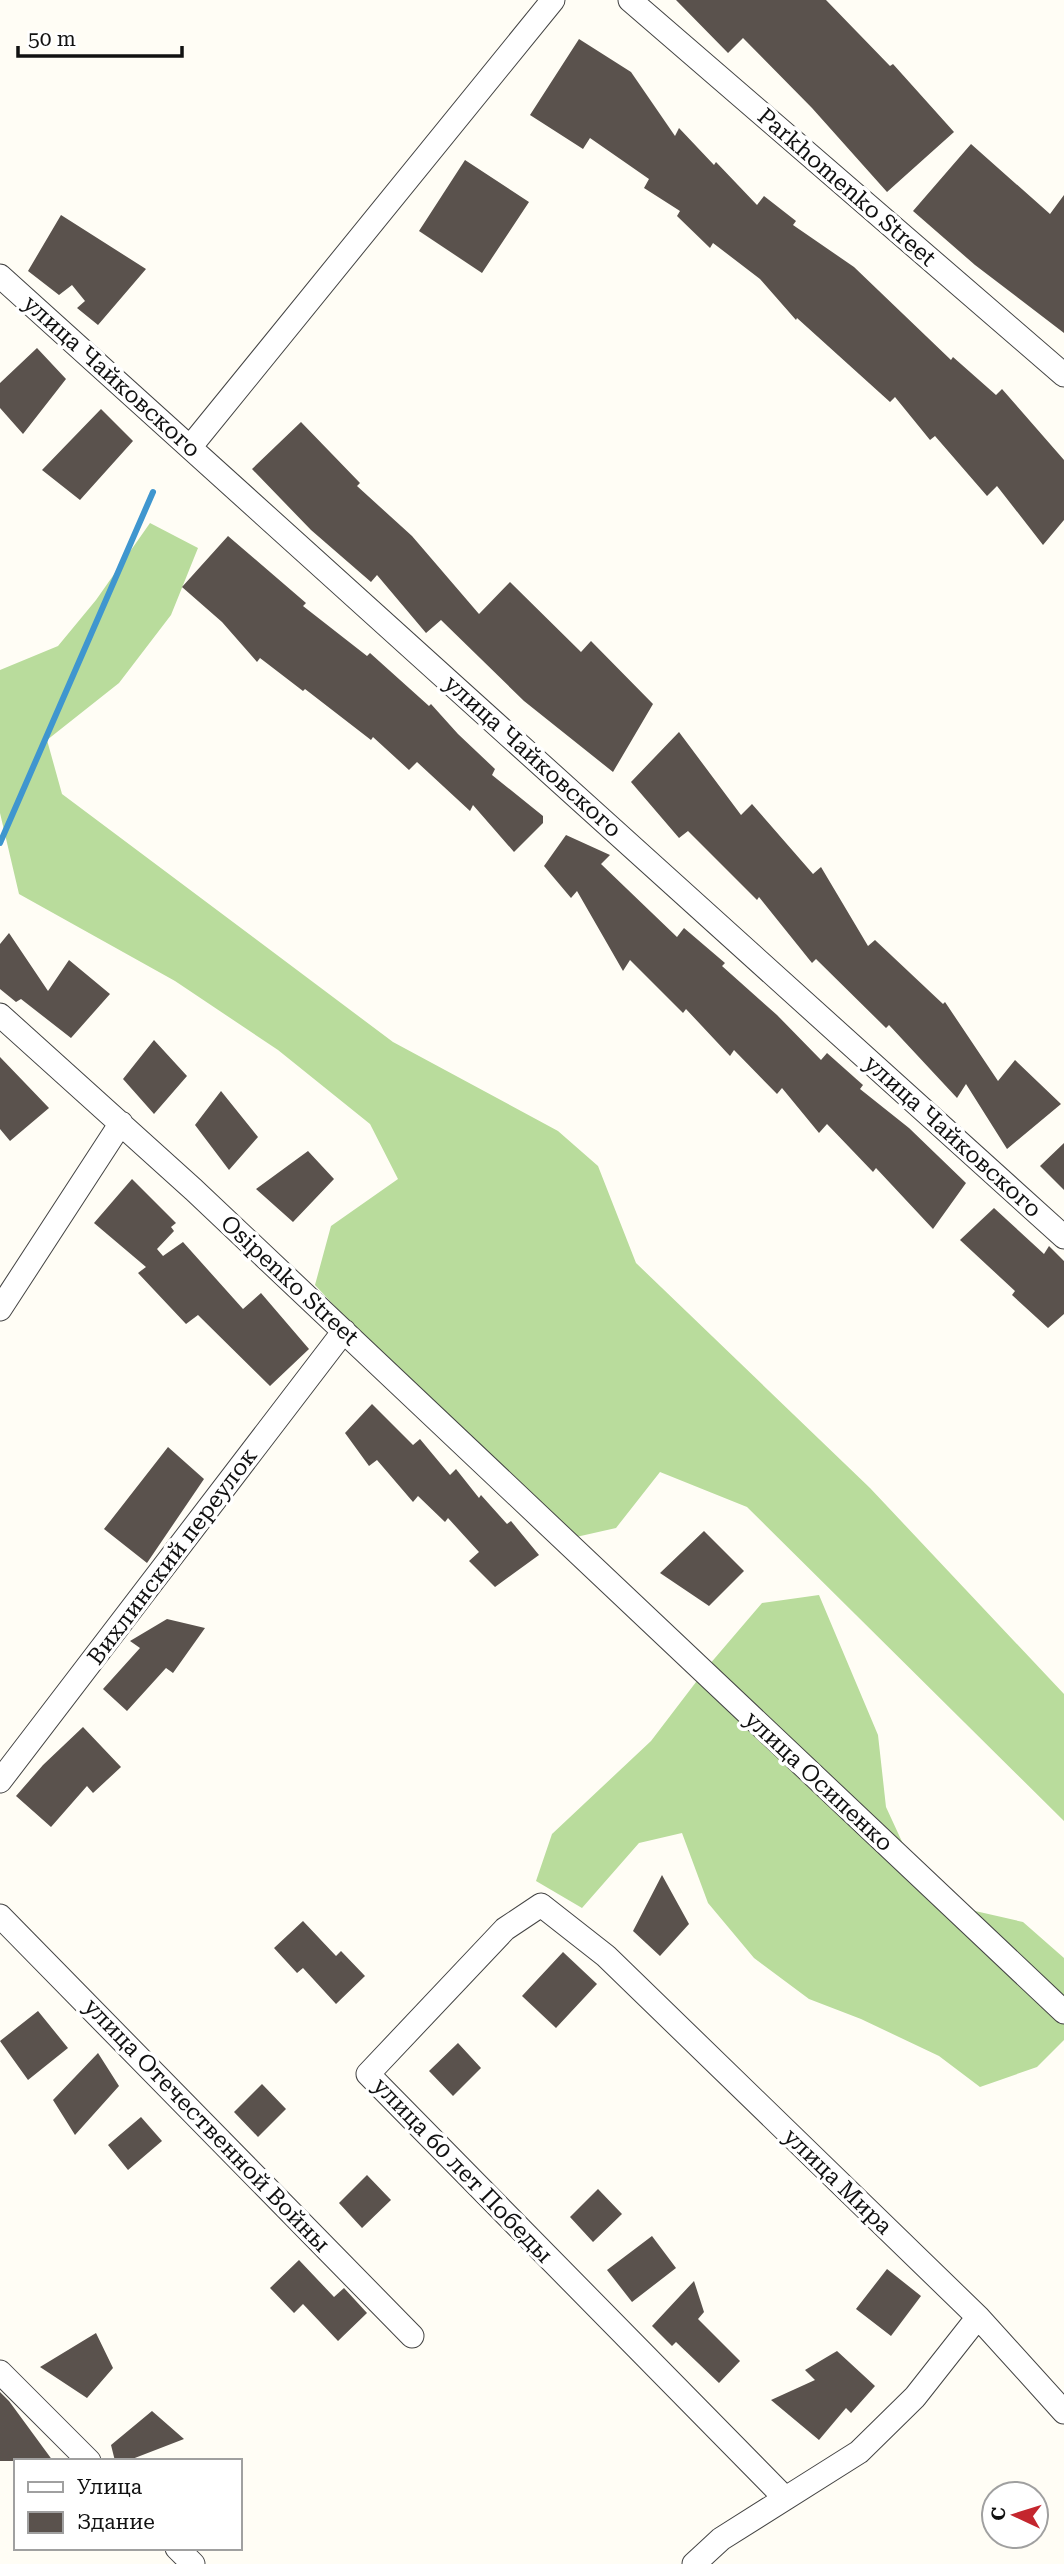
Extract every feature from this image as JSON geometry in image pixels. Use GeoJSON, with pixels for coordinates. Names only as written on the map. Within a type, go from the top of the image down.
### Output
{"type":"FeatureCollection","features":[{"type":"Feature","properties":{"kind":"street"},"geometry":{"type":"LineString","coordinates":[[191,446],[553,0]]}},
{"type":"Feature","properties":{"kind":"street","name":"Parkhomenko Street"},"geometry":{"type":"LineString","coordinates":[[630,0],[1064,375]]}},
{"type":"Feature","properties":{"kind":"street","name":"улица Чайковского"},"geometry":{"type":"LineString","coordinates":[[0,276],[1064,1237]]}},
{"type":"Feature","properties":{"kind":"street","name":"Osipenko Street"},"geometry":{"type":"LineString","coordinates":[[0,1016],[121,1123],[344,1331],[1064,2012]]}},
{"type":"Feature","properties":{"kind":"street"},"geometry":{"type":"LineString","coordinates":[[0,1309],[121,1123]]}},
{"type":"Feature","properties":{"kind":"street","name":"Вихлинский переулок"},"geometry":{"type":"LineString","coordinates":[[0,1781],[344,1331]]}},
{"type":"Feature","properties":{"kind":"street","name":"улица 60 лет Победы"},"geometry":{"type":"LineString","coordinates":[[606,1956],[541,1905],[505,1929],[368,2074],[785,2498]]}},
{"type":"Feature","properties":{"kind":"street","name":"улица Отечественной Войны"},"geometry":{"type":"LineString","coordinates":[[0,1916],[412,2336]]}},
{"type":"Feature","properties":{"kind":"street","name":"улица Мира"},"geometry":{"type":"LineString","coordinates":[[606,1956],[978,2317],[1064,2412]]}},
{"type":"Feature","properties":{"kind":"street"},"geometry":{"type":"LineString","coordinates":[[694,2564],[721,2539],[859,2452],[915,2397],[978,2317]]}},
{"type":"Feature","properties":{"kind":"street"},"geometry":{"type":"LineString","coordinates":[[0,2372],[87,2459]]}},
{"type":"Feature","properties":{"kind":"street"},"geometry":{"type":"LineString","coordinates":[[179,2550],[193,2564]]}},
{"type":"Feature","properties":{"kind":"green space"},"geometry":{"type":"Polygon","coordinates":[[[150,523],[198,548],[171,615],[119,683],[47,740],[62,794],[393,1042],[558,1131],[598,1166],[636,1263],[870,1488],[1064,1694],[1064,1821],[747,1507],[660,1472],[616,1528],[554,1542],[315,1285],[331,1226],[398,1179],[370,1124],[278,1050],[175,981],[19,894],[0,813],[0,670],[58,646],[96,600],[150,523]]]}},
{"type":"Feature","properties":{"kind":"green space"},"geometry":{"type":"Polygon","coordinates":[[[819,1595],[878,1735],[886,1807],[916,1872],[962,1908],[1023,1922],[1064,1958],[1064,2040],[1037,2067],[980,2087],[939,2056],[861,2019],[809,1999],[754,1958],[708,1903],[682,1833],[639,1843],[582,1908],[536,1881],[552,1834],[651,1741],[709,1665],[762,1603],[819,1595]]]}},
{"type":"Feature","properties":{"kind":"building"},"geometry":{"type":"Polygon","coordinates":[[[676,0],[826,0],[890,66],[893,64],[954,132],[887,192],[812,108],[743,38],[728,53],[676,0]]]}},
{"type":"Feature","properties":{"kind":"building"},"geometry":{"type":"Polygon","coordinates":[[[579,39],[631,72],[675,136],[679,128],[757,205],[764,196],[796,221],[793,225],[854,267],[951,360],[953,357],[996,395],[1002,389],[1064,460],[1064,520],[1043,545],[997,486],[987,496],[935,436],[930,440],[895,397],[890,402],[797,318],[796,320],[760,279],[713,243],[710,248],[677,216],[680,211],[644,188],[649,179],[590,138],[583,149],[530,115],[579,39]]]}},
{"type":"Feature","properties":{"kind":"building"},"geometry":{"type":"Polygon","coordinates":[[[971,144],[1050,214],[1064,195],[1064,333],[975,265],[913,211],[971,144]]]}},
{"type":"Feature","properties":{"kind":"building"},"geometry":{"type":"Polygon","coordinates":[[[465,160],[529,202],[482,273],[419,231],[465,160]]]}},
{"type":"Feature","properties":{"kind":"building"},"geometry":{"type":"Polygon","coordinates":[[[61,215],[146,269],[98,325],[77,308],[85,301],[72,285],[59,295],[28,271],[61,215]]]}},
{"type":"Feature","properties":{"kind":"building"},"geometry":{"type":"Polygon","coordinates":[[[37,348],[66,379],[23,434],[0,408],[0,383],[37,348]]]}},
{"type":"Feature","properties":{"kind":"building"},"geometry":{"type":"Polygon","coordinates":[[[101,409],[133,441],[80,500],[42,470],[101,409]]]}},
{"type":"Feature","properties":{"kind":"building"},"geometry":{"type":"Polygon","coordinates":[[[301,422],[360,483],[357,486],[412,536],[479,614],[510,582],[581,652],[591,641],[653,704],[613,772],[524,701],[441,620],[426,633],[377,575],[371,582],[311,530],[252,469],[301,422]]]}},
{"type":"Feature","properties":{"kind":"building"},"geometry":{"type":"Polygon","coordinates":[[[228,536],[306,603],[303,606],[367,656],[370,653],[429,706],[431,704],[495,769],[492,775],[543,816],[543,823],[514,852],[473,805],[470,811],[417,762],[409,770],[373,737],[371,740],[260,658],[257,662],[222,622],[182,587],[228,536]]]}},
{"type":"Feature","properties":{"kind":"building"},"geometry":{"type":"Polygon","coordinates":[[[679,732],[741,815],[752,804],[813,874],[821,867],[868,946],[875,940],[943,1004],[945,1002],[998,1081],[1015,1060],[1061,1104],[1007,1149],[966,1084],[957,1098],[889,1025],[886,1028],[816,959],[812,963],[759,897],[757,900],[688,831],[679,838],[631,782],[679,732]]]}},
{"type":"Feature","properties":{"kind":"building"},"geometry":{"type":"Polygon","coordinates":[[[566,835],[610,855],[601,864],[677,937],[684,928],[725,963],[722,966],[777,1015],[821,1060],[827,1053],[863,1085],[860,1089],[909,1128],[966,1183],[933,1229],[876,1168],[873,1172],[827,1124],[819,1133],[782,1088],[777,1094],[734,1050],[730,1056],[686,1009],[683,1013],[630,960],[623,971],[577,891],[571,898],[544,866],[566,835]]]}},
{"type":"Feature","properties":{"kind":"building"},"geometry":{"type":"Polygon","coordinates":[[[9,933],[48,991],[69,960],[110,994],[71,1038],[21,999],[16,1002],[0,989],[0,944],[9,933]]]}},
{"type":"Feature","properties":{"kind":"building"},"geometry":{"type":"Polygon","coordinates":[[[154,1040],[187,1076],[154,1114],[123,1079],[154,1040]]]}},
{"type":"Feature","properties":{"kind":"building"},"geometry":{"type":"Polygon","coordinates":[[[0,1057],[49,1108],[10,1141],[0,1129],[0,1057]]]}},
{"type":"Feature","properties":{"kind":"building"},"geometry":{"type":"Polygon","coordinates":[[[221,1091],[258,1137],[229,1170],[195,1125],[221,1091]]]}},
{"type":"Feature","properties":{"kind":"building"},"geometry":{"type":"Polygon","coordinates":[[[1064,1143],[1064,1190],[1040,1166],[1064,1143]]]}},
{"type":"Feature","properties":{"kind":"building"},"geometry":{"type":"Polygon","coordinates":[[[308,1151],[334,1179],[293,1222],[256,1189],[308,1151]]]}},
{"type":"Feature","properties":{"kind":"building"},"geometry":{"type":"Polygon","coordinates":[[[132,1179],[176,1223],[171,1227],[174,1231],[157,1249],[163,1256],[183,1242],[243,1309],[261,1293],[309,1349],[270,1386],[198,1315],[186,1324],[138,1273],[146,1267],[94,1223],[132,1179]]]}},
{"type":"Feature","properties":{"kind":"building"},"geometry":{"type":"Polygon","coordinates":[[[994,1208],[1044,1254],[1049,1246],[1064,1261],[1064,1314],[1048,1328],[1012,1295],[1015,1291],[960,1240],[994,1208]]]}},
{"type":"Feature","properties":{"kind":"building"},"geometry":{"type":"Polygon","coordinates":[[[372,1404],[413,1445],[420,1439],[450,1475],[456,1469],[479,1498],[481,1495],[507,1524],[511,1521],[539,1555],[495,1587],[469,1561],[479,1552],[448,1518],[445,1522],[418,1496],[413,1502],[377,1460],[369,1466],[345,1433],[372,1404]]]}},
{"type":"Feature","properties":{"kind":"building"},"geometry":{"type":"Polygon","coordinates":[[[168,1447],[204,1479],[147,1563],[104,1529],[168,1447]]]}},
{"type":"Feature","properties":{"kind":"building"},"geometry":{"type":"Polygon","coordinates":[[[704,1531],[744,1571],[709,1606],[660,1573],[704,1531]]]}},
{"type":"Feature","properties":{"kind":"building"},"geometry":{"type":"Polygon","coordinates":[[[167,1619],[205,1628],[173,1673],[166,1668],[127,1711],[103,1689],[140,1648],[130,1641],[167,1619]]]}},
{"type":"Feature","properties":{"kind":"building"},"geometry":{"type":"Polygon","coordinates":[[[83,1727],[121,1767],[93,1793],[87,1786],[51,1827],[16,1796],[43,1765],[83,1727]]]}},
{"type":"Feature","properties":{"kind":"building"},"geometry":{"type":"Polygon","coordinates":[[[662,1875],[689,1924],[660,1956],[633,1931],[662,1875]]]}},
{"type":"Feature","properties":{"kind":"building"},"geometry":{"type":"Polygon","coordinates":[[[303,1921],[336,1956],[341,1951],[365,1976],[336,2004],[303,1968],[297,1973],[274,1948],[303,1921]]]}},
{"type":"Feature","properties":{"kind":"building"},"geometry":{"type":"Polygon","coordinates":[[[563,1952],[597,1984],[556,2028],[522,1996],[563,1952]]]}},
{"type":"Feature","properties":{"kind":"building"},"geometry":{"type":"Polygon","coordinates":[[[38,2011],[68,2048],[28,2080],[0,2041],[38,2011]]]}},
{"type":"Feature","properties":{"kind":"building"},"geometry":{"type":"Polygon","coordinates":[[[458,2043],[481,2068],[453,2096],[429,2071],[458,2043]]]}},
{"type":"Feature","properties":{"kind":"building"},"geometry":{"type":"Polygon","coordinates":[[[98,2053],[119,2086],[75,2135],[53,2100],[98,2053]]]}},
{"type":"Feature","properties":{"kind":"building"},"geometry":{"type":"Polygon","coordinates":[[[262,2084],[286,2109],[258,2137],[234,2112],[262,2084]]]}},
{"type":"Feature","properties":{"kind":"building"},"geometry":{"type":"Polygon","coordinates":[[[141,2117],[162,2141],[128,2170],[108,2145],[141,2117]]]}},
{"type":"Feature","properties":{"kind":"building"},"geometry":{"type":"Polygon","coordinates":[[[367,2175],[391,2200],[362,2228],[339,2203],[367,2175]]]}},
{"type":"Feature","properties":{"kind":"building"},"geometry":{"type":"Polygon","coordinates":[[[598,2189],[622,2214],[593,2242],[570,2217],[598,2189]]]}},
{"type":"Feature","properties":{"kind":"building"},"geometry":{"type":"Polygon","coordinates":[[[652,2236],[676,2268],[632,2302],[607,2270],[652,2236]]]}},
{"type":"Feature","properties":{"kind":"building"},"geometry":{"type":"Polygon","coordinates":[[[299,2260],[334,2297],[344,2288],[367,2313],[338,2341],[303,2304],[294,2313],[270,2288],[299,2260]]]}},
{"type":"Feature","properties":{"kind":"building"},"geometry":{"type":"Polygon","coordinates":[[[887,2269],[921,2296],[891,2336],[856,2309],[887,2269]]]}},
{"type":"Feature","properties":{"kind":"building"},"geometry":{"type":"Polygon","coordinates":[[[694,2281],[704,2312],[698,2319],[740,2361],[719,2383],[676,2342],[672,2346],[652,2326],[694,2281]]]}},
{"type":"Feature","properties":{"kind":"building"},"geometry":{"type":"Polygon","coordinates":[[[96,2333],[113,2368],[87,2398],[40,2367],[96,2333]]]}},
{"type":"Feature","properties":{"kind":"building"},"geometry":{"type":"Polygon","coordinates":[[[837,2351],[875,2386],[851,2413],[846,2408],[819,2440],[771,2400],[815,2380],[805,2370],[837,2351]]]}},
{"type":"Feature","properties":{"kind":"building"},"geometry":{"type":"Polygon","coordinates":[[[0,2392],[52,2459],[0,2461],[0,2392]]]}},
{"type":"Feature","properties":{"kind":"building"},"geometry":{"type":"Polygon","coordinates":[[[152,2411],[184,2439],[132,2459],[114,2459],[111,2445],[152,2411]]]}},
{"type":"Feature","properties":{"kind":"waterway"},"geometry":{"type":"LineString","coordinates":[[0,843],[153,492]]}}]}
